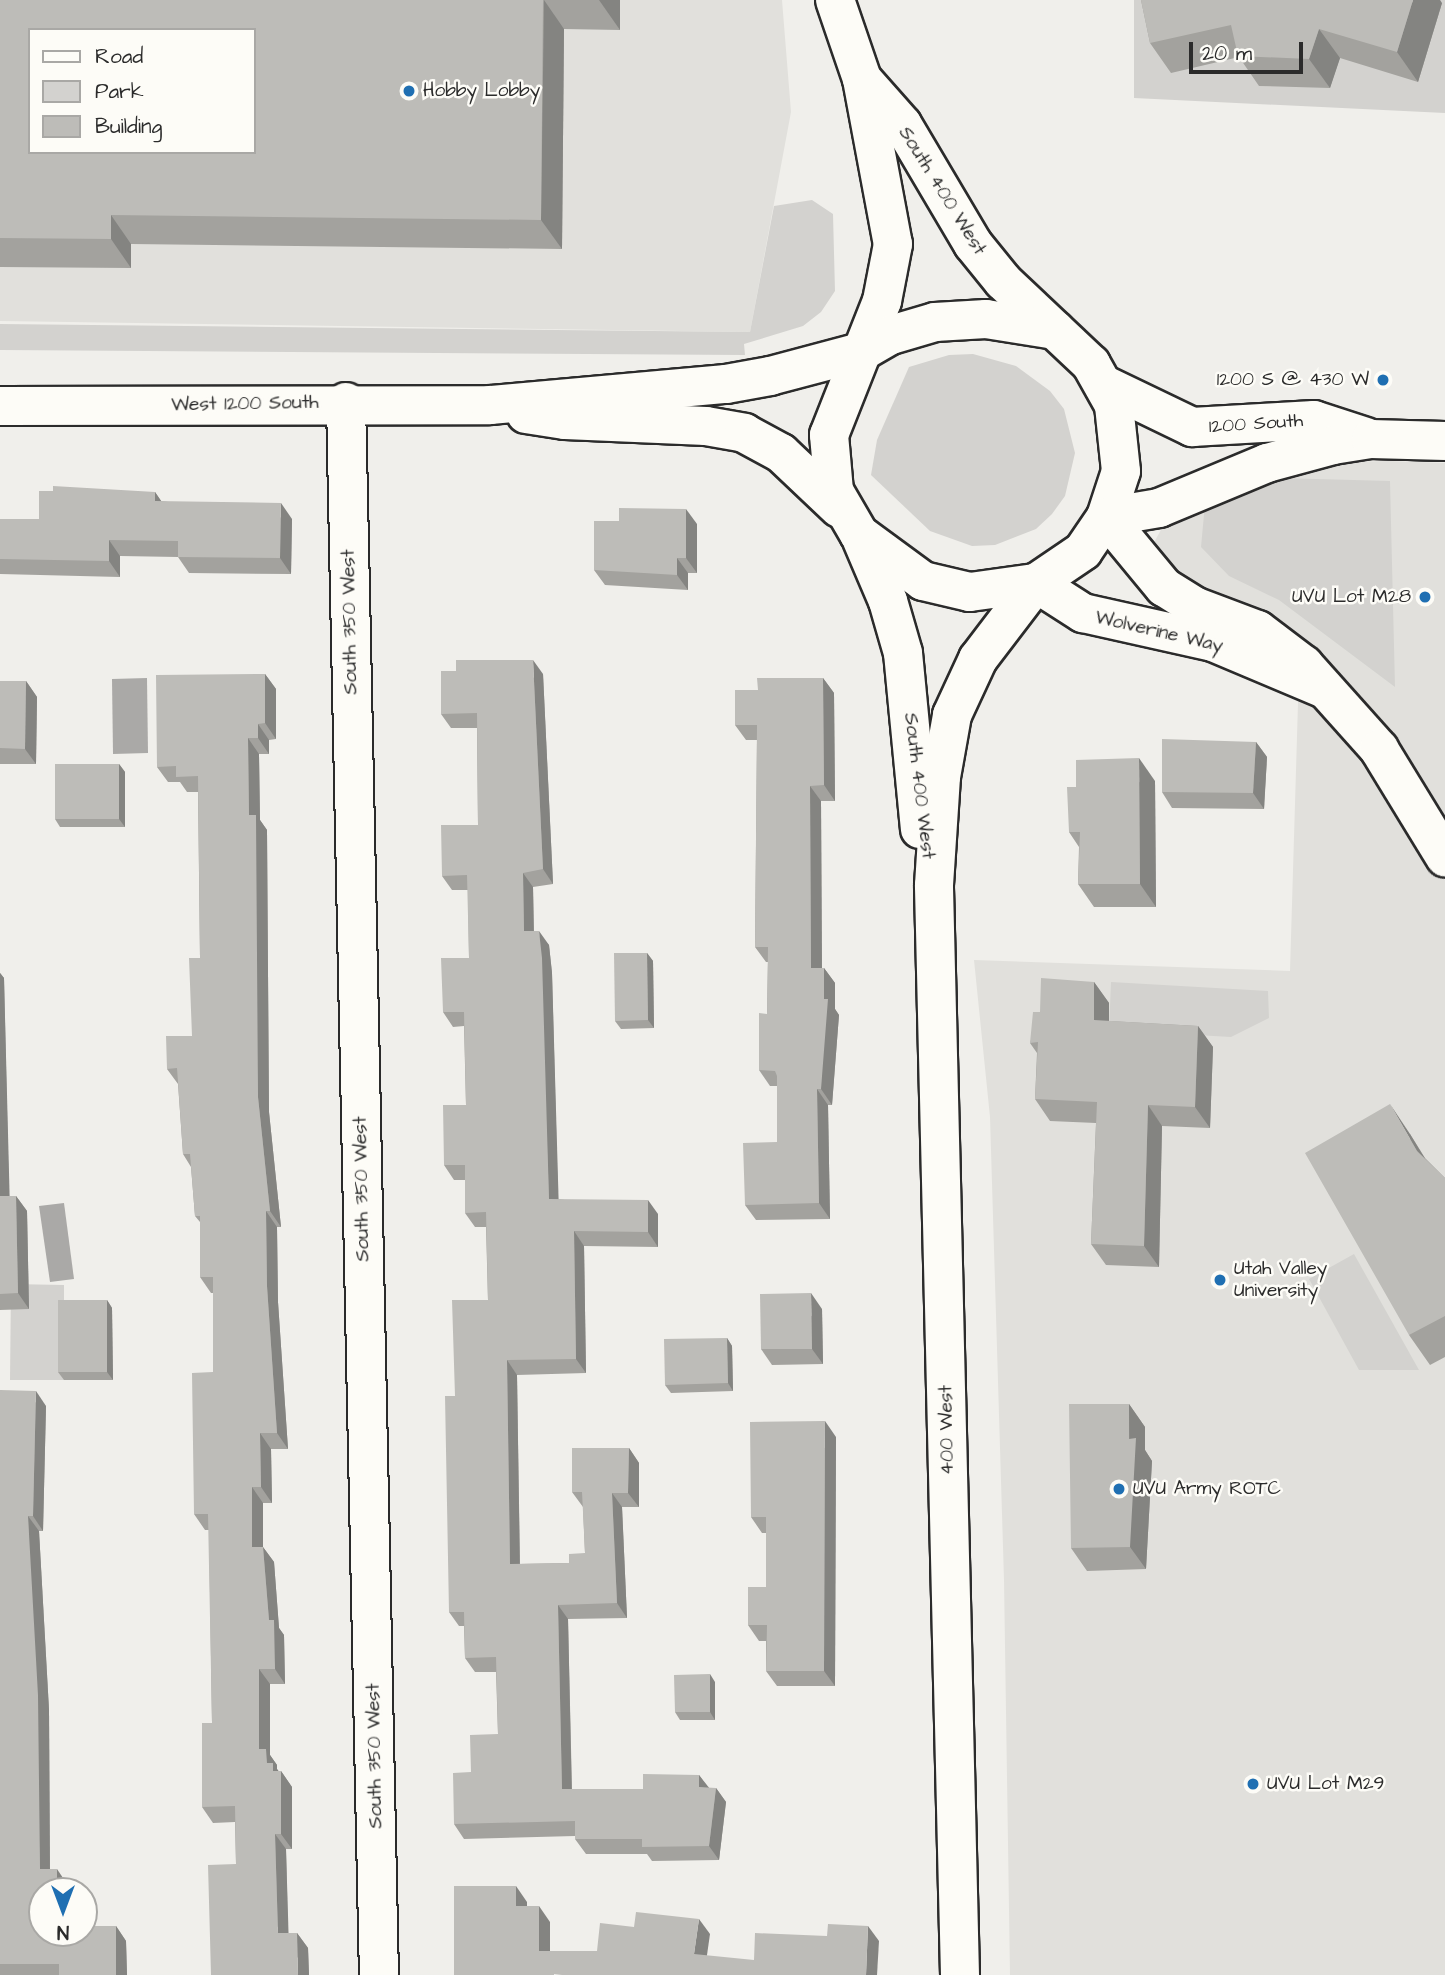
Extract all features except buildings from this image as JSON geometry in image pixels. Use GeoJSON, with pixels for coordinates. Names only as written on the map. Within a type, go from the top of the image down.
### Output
{"type":"FeatureCollection","features":[{"type":"Feature","properties":{"kind":"street","name":"South 400 West"},"geometry":{"type":"LineString","coordinates":[[835,0],[862,79],[893,244],[891,274],[829,435],[829,472],[888,600],[903,653],[917,802],[934,885]]}},
{"type":"Feature","properties":{"kind":"street","name":"South 400 West"},"geometry":{"type":"LineString","coordinates":[[862,79],[902,124],[973,244],[1003,281],[1083,355],[1105,385]]}},
{"type":"Feature","properties":{"kind":"street","name":"West 1200 South"},"geometry":{"type":"LineString","coordinates":[[0,406],[346,402],[490,405],[726,384],[861,352],[891,335],[935,322],[986,319],[1055,330]]}},
{"type":"Feature","properties":{"kind":"street","name":"1200 South"},"geometry":{"type":"LineString","coordinates":[[1105,385],[1192,426],[1314,420],[1371,439]]}},
{"type":"Feature","properties":{"kind":"street"},"geometry":{"type":"LineString","coordinates":[[1036,583],[1083,551],[1106,517],[1116,495],[1122,449],[1114,405],[1105,385]]}},
{"type":"Feature","properties":{"kind":"street","name":"South 350 West"},"geometry":{"type":"LineString","coordinates":[[346,402],[379,1975]]}},
{"type":"Feature","properties":{"kind":"street","name":"West 1200 South"},"geometry":{"type":"LineString","coordinates":[[490,405],[565,420],[706,426],[744,433],[781,453],[852,524],[923,582],[946,589],[992,592],[1036,583]]}},
{"type":"Feature","properties":{"kind":"street","name":"1200 South"},"geometry":{"type":"LineString","coordinates":[[1106,517],[1180,501],[1297,454],[1371,439],[1445,441]]}},
{"type":"Feature","properties":{"kind":"street","name":"Wolverine Way"},"geometry":{"type":"LineString","coordinates":[[1106,517],[1164,587],[1279,644],[1325,689],[1379,749],[1445,857]]}},
{"type":"Feature","properties":{"kind":"street","name":"South 400 West"},"geometry":{"type":"LineString","coordinates":[[934,885],[940,777],[952,715],[978,659],[1036,583]]}},
{"type":"Feature","properties":{"kind":"street","name":"Wolverine Way"},"geometry":{"type":"LineString","coordinates":[[1036,583],[1083,613],[1213,642],[1325,689]]}},
{"type":"Feature","properties":{"kind":"street","name":"400 West"},"geometry":{"type":"LineString","coordinates":[[934,885],[960,1975]]}},
{"type":"Feature","properties":{"kind":"shaded area"},"geometry":{"type":"Polygon","coordinates":[[[0,0],[782,0],[791,112],[750,332],[0,321],[0,0]]]}},
{"type":"Feature","properties":{"kind":"shaded area","name":"Utah Valley University"},"geometry":{"type":"Polygon","coordinates":[[[1340,462],[1445,463],[1445,1975],[1010,1975],[1004,1580],[990,1117],[974,960],[1290,971],[1300,636],[1182,583],[1152,546],[1162,528],[1260,479],[1340,462]]]}},
{"type":"Feature","properties":{"kind":"shaded area"},"geometry":{"type":"Polygon","coordinates":[[[147,678],[148,753],[113,754],[112,679],[147,678]]]}},
{"type":"Feature","properties":{"kind":"shaded area"},"geometry":{"type":"Polygon","coordinates":[[[64,1203],[74,1279],[50,1282],[39,1206],[64,1203]]]}},
{"type":"Feature","properties":{"kind":"green space"},"geometry":{"type":"Polygon","coordinates":[[[1134,0],[1445,0],[1445,113],[1134,98],[1134,0]]]}},
{"type":"Feature","properties":{"kind":"green space"},"geometry":{"type":"Polygon","coordinates":[[[812,200],[833,214],[835,291],[821,312],[803,326],[744,344],[745,355],[0,350],[0,324],[750,332],[774,206],[812,200]]]}},
{"type":"Feature","properties":{"kind":"green space"},"geometry":{"type":"Polygon","coordinates":[[[973,354],[1016,366],[1050,391],[1064,409],[1075,453],[1065,496],[1052,514],[1036,529],[995,545],[972,546],[930,531],[871,475],[877,440],[909,367],[949,355],[973,354]]]}},
{"type":"Feature","properties":{"kind":"green space"},"geometry":{"type":"Polygon","coordinates":[[[1246,477],[1390,481],[1395,687],[1279,600],[1229,576],[1201,547],[1205,504],[1246,477]]]}},
{"type":"Feature","properties":{"kind":"green space"},"geometry":{"type":"Polygon","coordinates":[[[1111,982],[1268,991],[1269,1018],[1231,1037],[1109,1030],[1111,982]]]}},
{"type":"Feature","properties":{"kind":"green space"},"geometry":{"type":"Polygon","coordinates":[[[1354,1254],[1419,1370],[1359,1370],[1309,1279],[1354,1254]]]}},
{"type":"Feature","properties":{"kind":"green space"},"geometry":{"type":"Polygon","coordinates":[[[11,1284],[64,1285],[64,1380],[10,1380],[11,1284]]]}},
{"type":"Feature","properties":{"kind":"place","name":"Hobby Lobby"},"geometry":{"type":"Point","coordinates":[409,91]}},
{"type":"Feature","properties":{"kind":"place","name":"1200 S @ 430 W"},"geometry":{"type":"Point","coordinates":[1383,380]}},
{"type":"Feature","properties":{"kind":"place","name":"UVU Lot M28"},"geometry":{"type":"Point","coordinates":[1425,597]}},
{"type":"Feature","properties":{"kind":"place","name":"Utah Valley University"},"geometry":{"type":"Point","coordinates":[1220,1280]}},
{"type":"Feature","properties":{"kind":"place","name":"UVU Army ROTC"},"geometry":{"type":"Point","coordinates":[1119,1489]}},
{"type":"Feature","properties":{"kind":"place","name":"UVU Lot M29"},"geometry":{"type":"Point","coordinates":[1253,1784]}}]}
